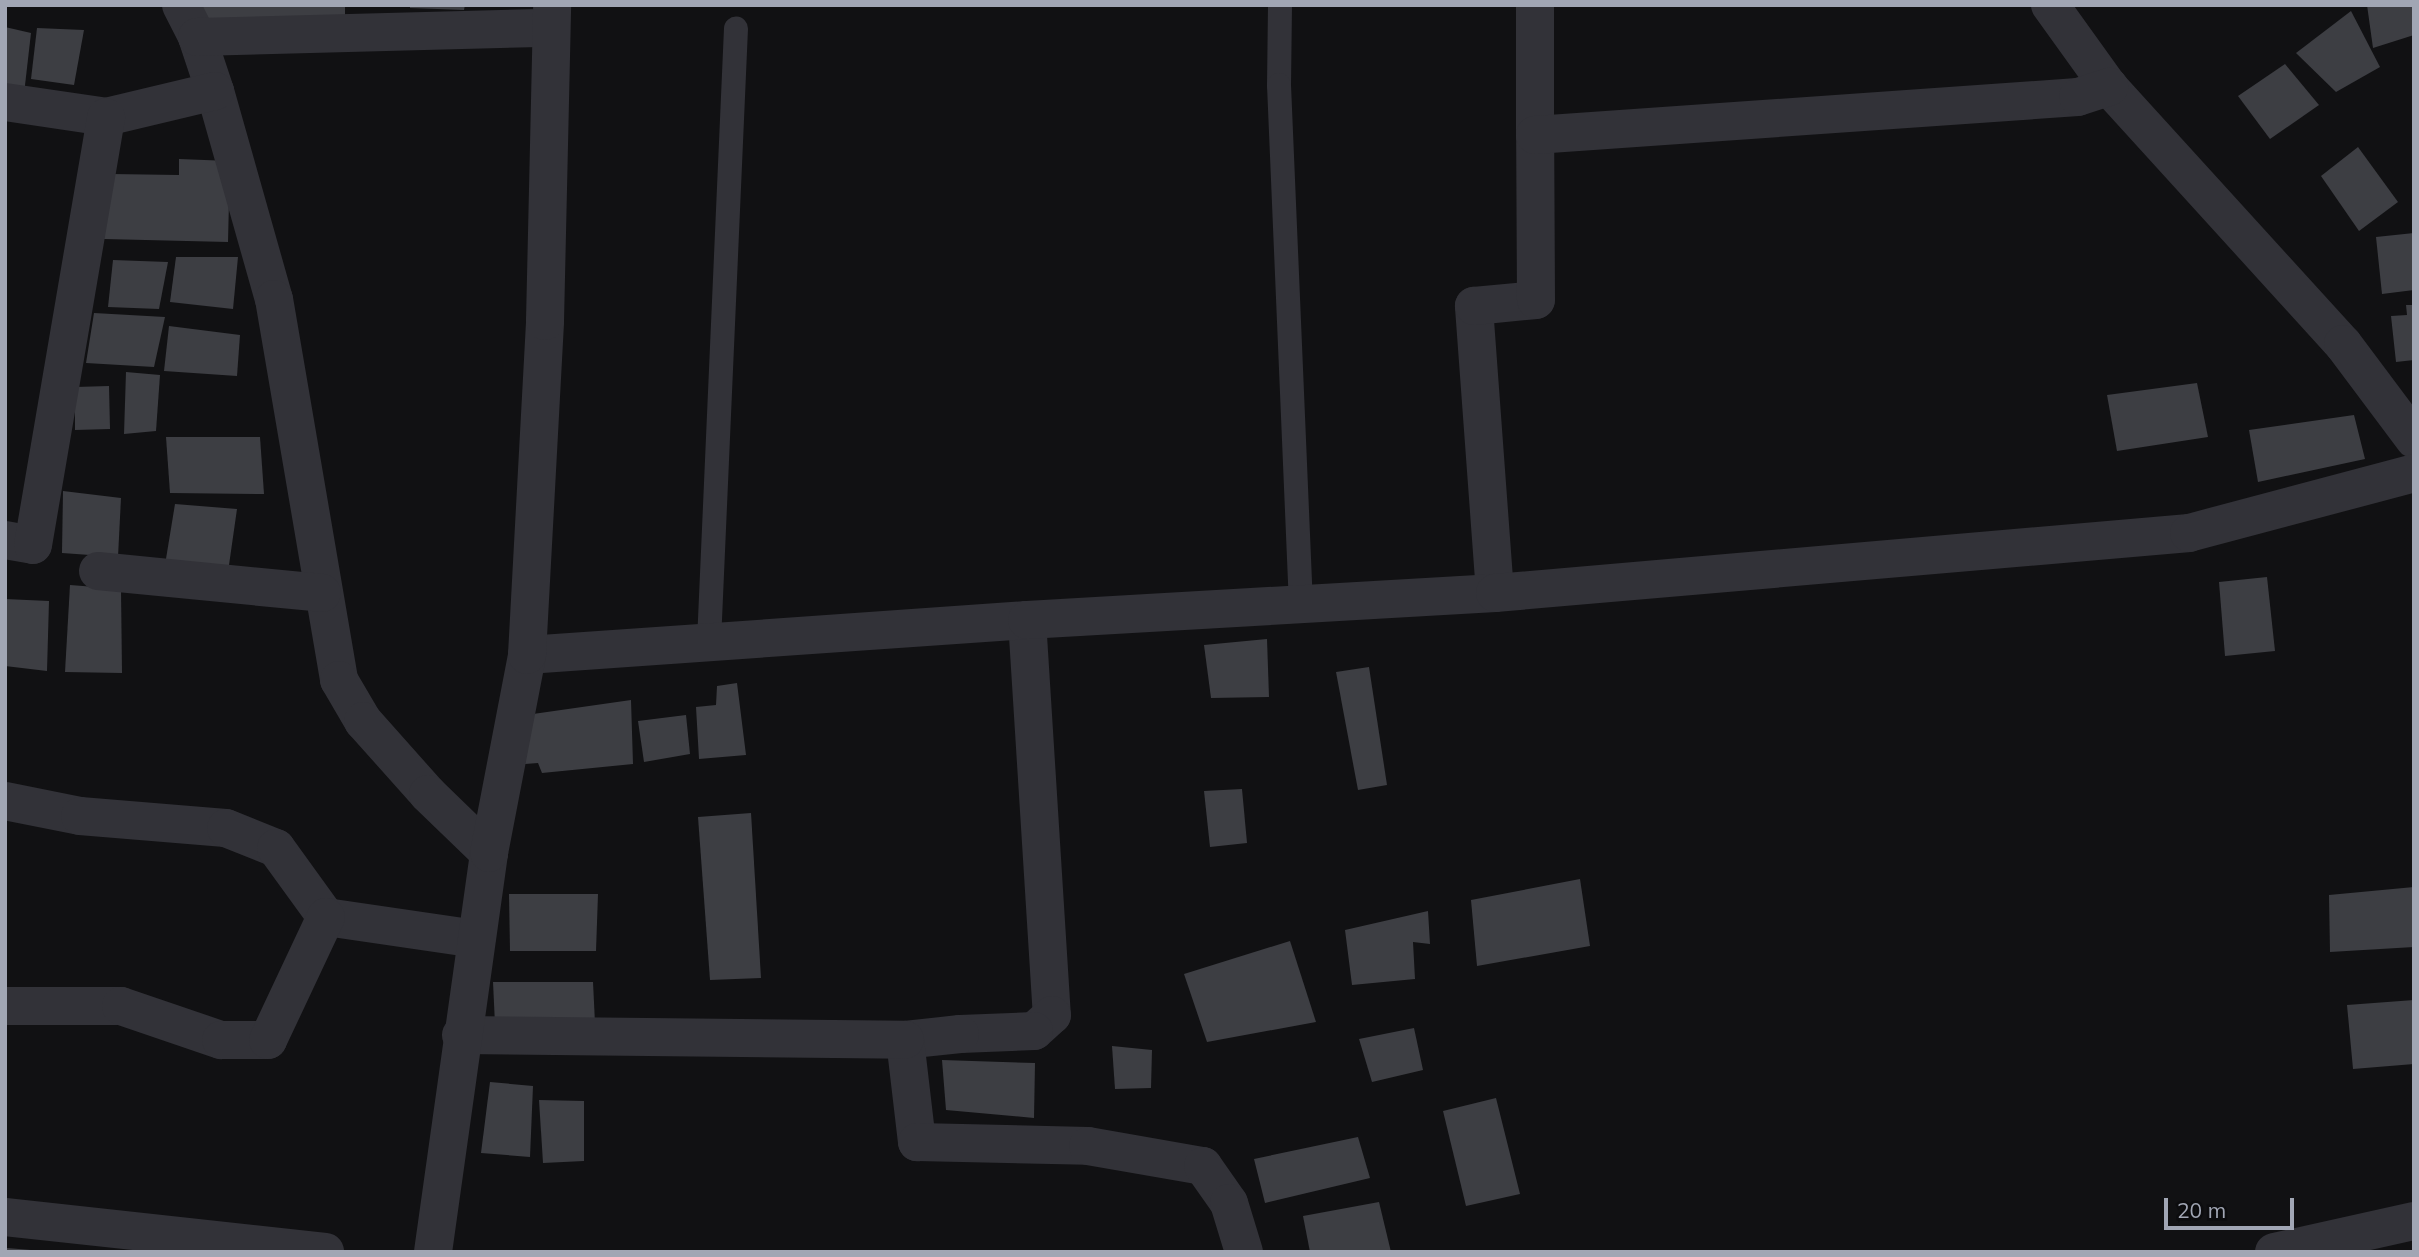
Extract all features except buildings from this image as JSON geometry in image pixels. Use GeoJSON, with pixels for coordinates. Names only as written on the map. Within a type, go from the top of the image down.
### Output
{"type":"FeatureCollection","features":[{"type":"Feature","properties":{"kind":"street"},"geometry":{"type":"LineString","coordinates":[[1494,593],[1474,306],[1536,300],[1535,5]]}},
{"type":"Feature","properties":{"kind":"street"},"geometry":{"type":"LineString","coordinates":[[2050,5],[2109,87],[2343,344],[2414,439]]}},
{"type":"Feature","properties":{"kind":"street"},"geometry":{"type":"LineString","coordinates":[[433,1252],[461,1035],[489,853],[527,655],[545,321],[551,17],[189,21],[215,92],[274,299],[321,593],[339,680],[363,721],[428,794],[489,853]]}},
{"type":"Feature","properties":{"kind":"street"},"geometry":{"type":"LineString","coordinates":[[1535,135],[2078,97],[2109,87]]}},
{"type":"Feature","properties":{"kind":"street"},"geometry":{"type":"LineString","coordinates":[[5,102],[106,117],[215,92]]}},
{"type":"Feature","properties":{"kind":"street"},"geometry":{"type":"LineString","coordinates":[[5,540],[33,545],[106,117]]}},
{"type":"Feature","properties":{"kind":"street"},"geometry":{"type":"LineString","coordinates":[[527,655],[1027,620],[1494,593],[2189,533],[2414,473]]}},
{"type":"Feature","properties":{"kind":"street"},"geometry":{"type":"LineString","coordinates":[[98,571],[321,593]]}},
{"type":"Feature","properties":{"kind":"street"},"geometry":{"type":"LineString","coordinates":[[461,1035],[905,1040],[960,1034],[1034,1031],[1052,1015],[1027,620]]}},
{"type":"Feature","properties":{"kind":"street"},"geometry":{"type":"LineString","coordinates":[[5,801],[80,816],[226,828],[276,848],[326,916],[476,939]]}},
{"type":"Feature","properties":{"kind":"street"},"geometry":{"type":"LineString","coordinates":[[5,1006],[121,1006],[221,1040],[268,1040],[326,916]]}},
{"type":"Feature","properties":{"kind":"street"},"geometry":{"type":"LineString","coordinates":[[905,1040],[916,1142],[1088,1146],[1203,1166],[1228,1203],[1244,1252]]}},
{"type":"Feature","properties":{"kind":"street"},"geometry":{"type":"LineString","coordinates":[[5,1217],[325,1252]]}},
{"type":"Feature","properties":{"kind":"street"},"geometry":{"type":"LineString","coordinates":[[2274,1252],[2414,1221]]}},
{"type":"Feature","properties":{"kind":"lane"},"geometry":{"type":"LineString","coordinates":[[1280,5],[1279,85],[1301,606]]}},
{"type":"Feature","properties":{"kind":"lane"},"geometry":{"type":"LineString","coordinates":[[709,642],[736,29]]}}]}
